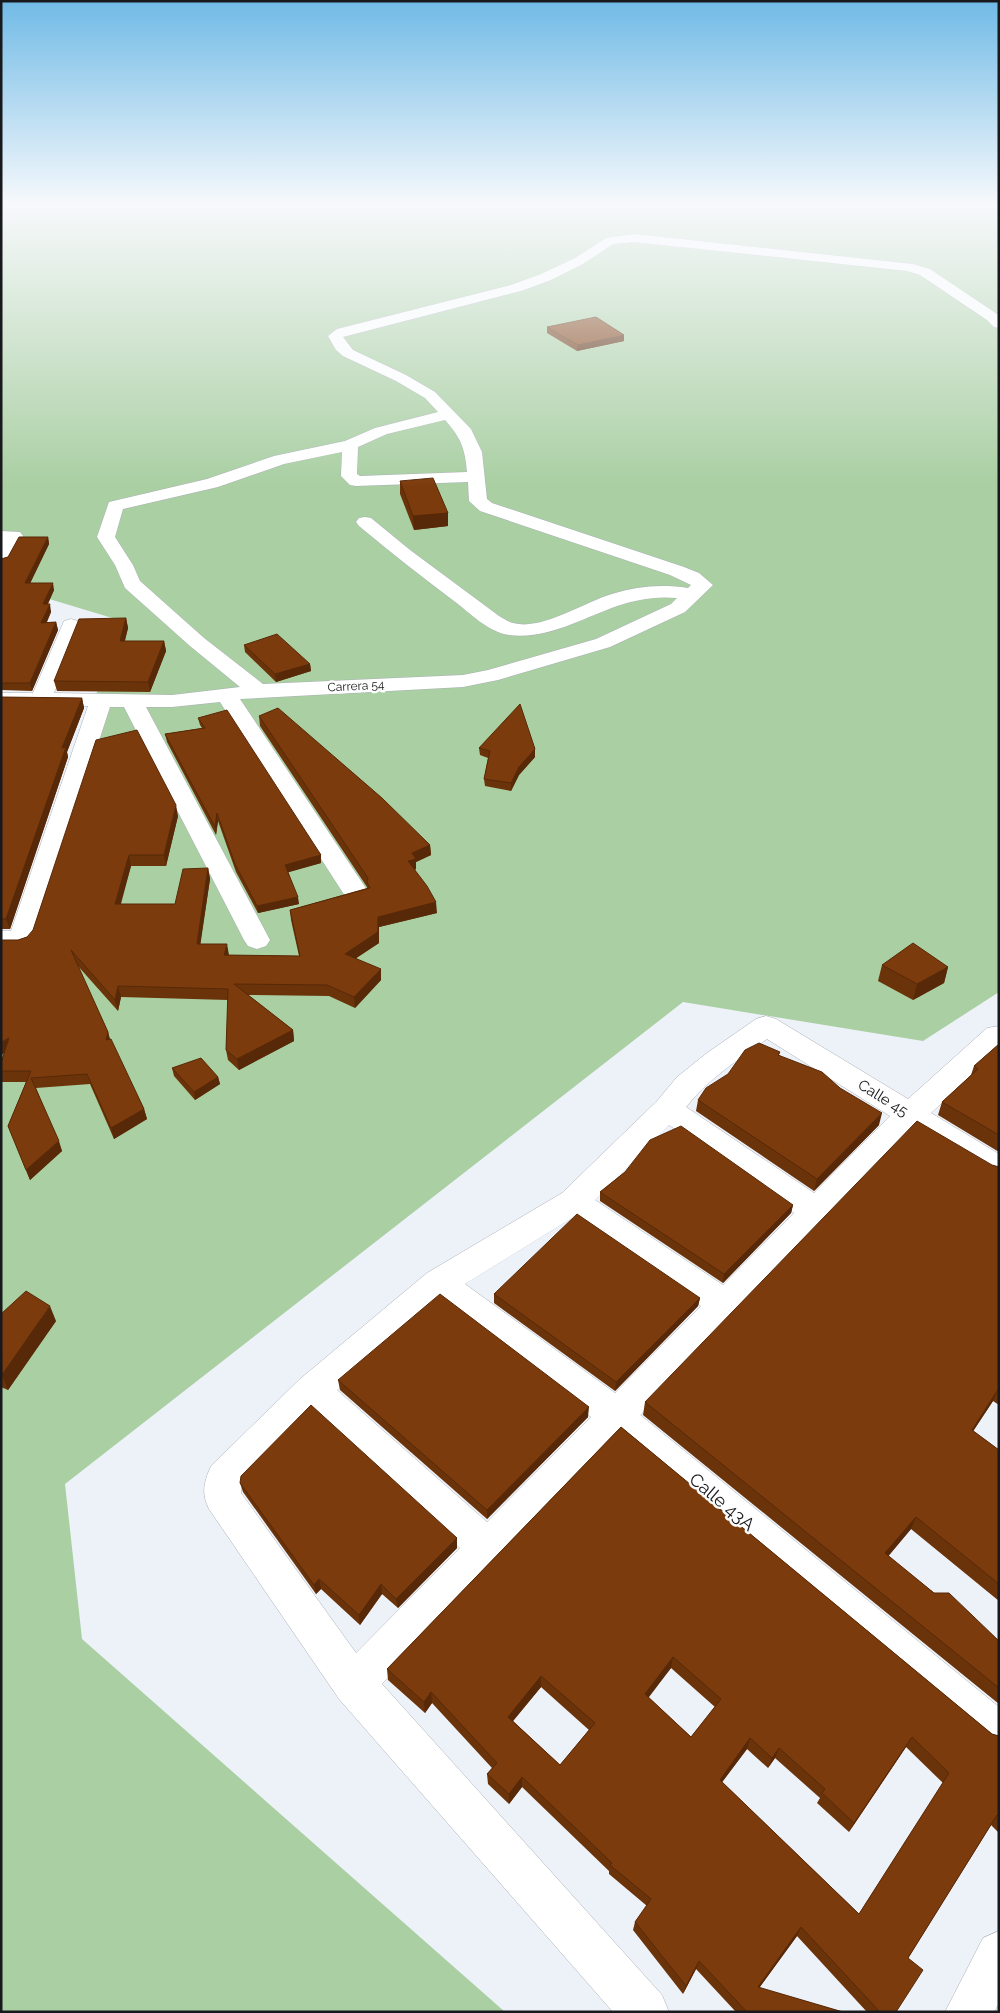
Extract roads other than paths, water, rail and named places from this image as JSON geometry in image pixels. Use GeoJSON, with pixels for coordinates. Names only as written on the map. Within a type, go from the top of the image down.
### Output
{"type":"FeatureCollection","features":[{"type":"Feature","properties":{"kind":"street"},"geometry":{"type":"LineString","coordinates":[[364,522],[403,554],[485,615],[508,628],[548,626],[618,598],[644,592],[667,590],[694,594],[703,585],[692,577],[486,507],[478,501],[474,452],[465,432],[430,395],[348,354],[341,347],[335,336],[342,332],[477,299]]}},
{"type":"Feature","properties":{"kind":"street"},"geometry":{"type":"LineString","coordinates":[[965,299],[999,324]]}},
{"type":"Feature","properties":{"kind":"street"},"geometry":{"type":"LineString","coordinates":[[258,691],[197,642],[132,584],[124,565],[106,537],[115,506],[212,483],[280,460],[350,445],[381,431],[449,414]]}},
{"type":"Feature","properties":{"kind":"street"},"geometry":{"type":"LineString","coordinates":[[350,445],[349,476],[356,481],[475,477]]}},
{"type":"Feature","properties":{"kind":"street"},"geometry":{"type":"LineString","coordinates":[[1,536],[14,536],[1,559]]}},
{"type":"Feature","properties":{"kind":"street","name":"Carrera 54"},"geometry":{"type":"LineString","coordinates":[[1,699],[172,701],[258,691],[464,681],[491,676],[602,643],[678,608],[694,594]]}},
{"type":"Feature","properties":{"kind":"street"},"geometry":{"type":"LineString","coordinates":[[41,699],[71,626]]}},
{"type":"Feature","properties":{"kind":"street"},"geometry":{"type":"LineString","coordinates":[[226,694],[354,890]]}},
{"type":"Feature","properties":{"kind":"street"},"geometry":{"type":"LineString","coordinates":[[1,940],[21,940],[101,700]]}},
{"type":"Feature","properties":{"kind":"street"},"geometry":{"type":"LineString","coordinates":[[132,701],[257,940]]}},
{"type":"Feature","properties":{"kind":"street","name":"Calle 45"},"geometry":{"type":"LineString","coordinates":[[667,1109],[687,1085],[766,1026],[999,1169]]}},
{"type":"Feature","properties":{"kind":"street"},"geometry":{"type":"LineString","coordinates":[[354,1684],[910,1115],[997,1035]]}},
{"type":"Feature","properties":{"kind":"street"},"geometry":{"type":"LineString","coordinates":[[645,2012],[354,1684],[222,1497],[224,1478],[312,1390],[440,1283],[573,1202],[667,1109],[816,1210]]}},
{"type":"Feature","properties":{"kind":"street"},"geometry":{"type":"LineString","coordinates":[[573,1202],[725,1304]]}},
{"type":"Feature","properties":{"kind":"street","name":"Calle 43A"},"geometry":{"type":"LineString","coordinates":[[440,1283],[617,1415],[999,1730]]}},
{"type":"Feature","properties":{"kind":"street"},"geometry":{"type":"LineString","coordinates":[[312,1390],[488,1548]]}},
{"type":"Feature","properties":{"kind":"street"},"geometry":{"type":"LineString","coordinates":[[969,2012],[999,1954]]}}]}
